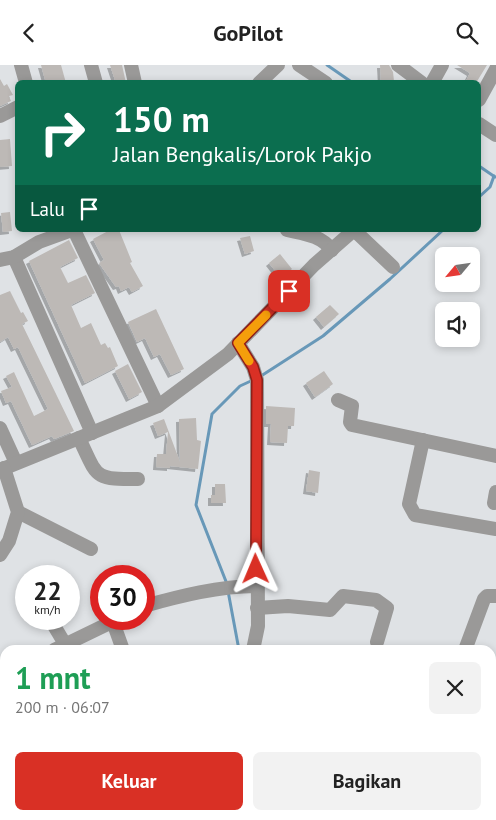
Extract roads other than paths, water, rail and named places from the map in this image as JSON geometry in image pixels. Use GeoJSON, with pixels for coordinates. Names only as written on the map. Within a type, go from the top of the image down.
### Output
{"type":"FeatureCollection","features":[{"type":"Feature","properties":{"kind":"street"},"geometry":{"type":"LineString","coordinates":[[21,65],[25,80]]}},
{"type":"Feature","properties":{"kind":"street"},"geometry":{"type":"LineString","coordinates":[[91,65],[95,80]]}},
{"type":"Feature","properties":{"kind":"street"},"geometry":{"type":"LineString","coordinates":[[131,65],[134,80]]}},
{"type":"Feature","properties":{"kind":"street"},"geometry":{"type":"LineString","coordinates":[[262,80],[278,65]]}},
{"type":"Feature","properties":{"kind":"street"},"geometry":{"type":"LineString","coordinates":[[299,65],[322,80]]}},
{"type":"Feature","properties":{"kind":"street"},"geometry":{"type":"LineString","coordinates":[[398,65],[418,80]]}},
{"type":"Feature","properties":{"kind":"street"},"geometry":{"type":"LineString","coordinates":[[434,80],[442,65]]}},
{"type":"Feature","properties":{"kind":"street"},"geometry":{"type":"LineString","coordinates":[[481,96],[496,69]]}},
{"type":"Feature","properties":{"kind":"street"},"geometry":{"type":"LineString","coordinates":[[0,116],[15,108]]}},
{"type":"Feature","properties":{"kind":"street"},"geometry":{"type":"LineString","coordinates":[[481,125],[496,135]]}},
{"type":"Feature","properties":{"kind":"street"},"geometry":{"type":"LineString","coordinates":[[67,232],[39,242],[7,259],[92,433]]}},
{"type":"Feature","properties":{"kind":"street"},"geometry":{"type":"LineString","coordinates":[[74,232],[158,405]]}},
{"type":"Feature","properties":{"kind":"street"},"geometry":{"type":"LineString","coordinates":[[295,232],[319,238],[325,241],[332,250]]}},
{"type":"Feature","properties":{"kind":"street"},"geometry":{"type":"LineString","coordinates":[[7,467],[158,405],[228,354],[352,232]]}},
{"type":"Feature","properties":{"kind":"street"},"geometry":{"type":"LineString","coordinates":[[356,232],[393,267]]}},
{"type":"Feature","properties":{"kind":"street"},"geometry":{"type":"LineString","coordinates":[[238,343],[255,373],[258,626],[254,645]]}},
{"type":"Feature","properties":{"kind":"street"},"geometry":{"type":"LineString","coordinates":[[338,400],[352,406],[350,422],[352,425],[496,456]]}},
{"type":"Feature","properties":{"kind":"street"},"geometry":{"type":"LineString","coordinates":[[0,428],[18,512],[9,541],[0,555]]}},
{"type":"Feature","properties":{"kind":"street"},"geometry":{"type":"LineString","coordinates":[[79,438],[94,470],[101,476],[107,479],[138,479]]}},
{"type":"Feature","properties":{"kind":"street"},"geometry":{"type":"LineString","coordinates":[[423,440],[409,504],[411,511],[415,515],[496,529]]}},
{"type":"Feature","properties":{"kind":"street"},"geometry":{"type":"LineString","coordinates":[[18,512],[90,549]]}},
{"type":"Feature","properties":{"kind":"street"},"geometry":{"type":"LineString","coordinates":[[155,603],[236,586],[257,585]]}},
{"type":"Feature","properties":{"kind":"street"},"geometry":{"type":"LineString","coordinates":[[257,608],[288,606],[330,610],[343,596],[376,600],[387,608],[377,642]]}},
{"type":"Feature","properties":{"kind":"street"},"geometry":{"type":"LineString","coordinates":[[467,645],[484,599],[487,596],[496,596]]}},
{"type":"Feature","properties":{"kind":"street"},"geometry":{"type":"LineString","coordinates":[[54,630],[58,645]]}},
{"type":"Feature","properties":{"kind":"street"},"geometry":{"type":"LineString","coordinates":[[63,645],[95,630]]}},
{"type":"Feature","properties":{"kind":"street"},"geometry":{"type":"LineString","coordinates":[[118,630],[122,645]]}},
{"type":"Feature","properties":{"kind":"waterway"},"geometry":{"type":"LineString","coordinates":[[327,65],[349,80]]}},
{"type":"Feature","properties":{"kind":"waterway"},"geometry":{"type":"LineString","coordinates":[[481,167],[495,177]]}},
{"type":"Feature","properties":{"kind":"waterway"},"geometry":{"type":"LineString","coordinates":[[481,195],[490,187],[494,176]]}},
{"type":"Feature","properties":{"kind":"waterway"},"geometry":{"type":"LineString","coordinates":[[261,376],[323,336],[390,279],[441,232]]}},
{"type":"Feature","properties":{"kind":"waterway"},"geometry":{"type":"LineString","coordinates":[[227,584],[196,505],[212,414],[240,386],[253,380]]}},
{"type":"Feature","properties":{"kind":"waterway"},"geometry":{"type":"LineString","coordinates":[[228,591],[238,645]]}}]}
